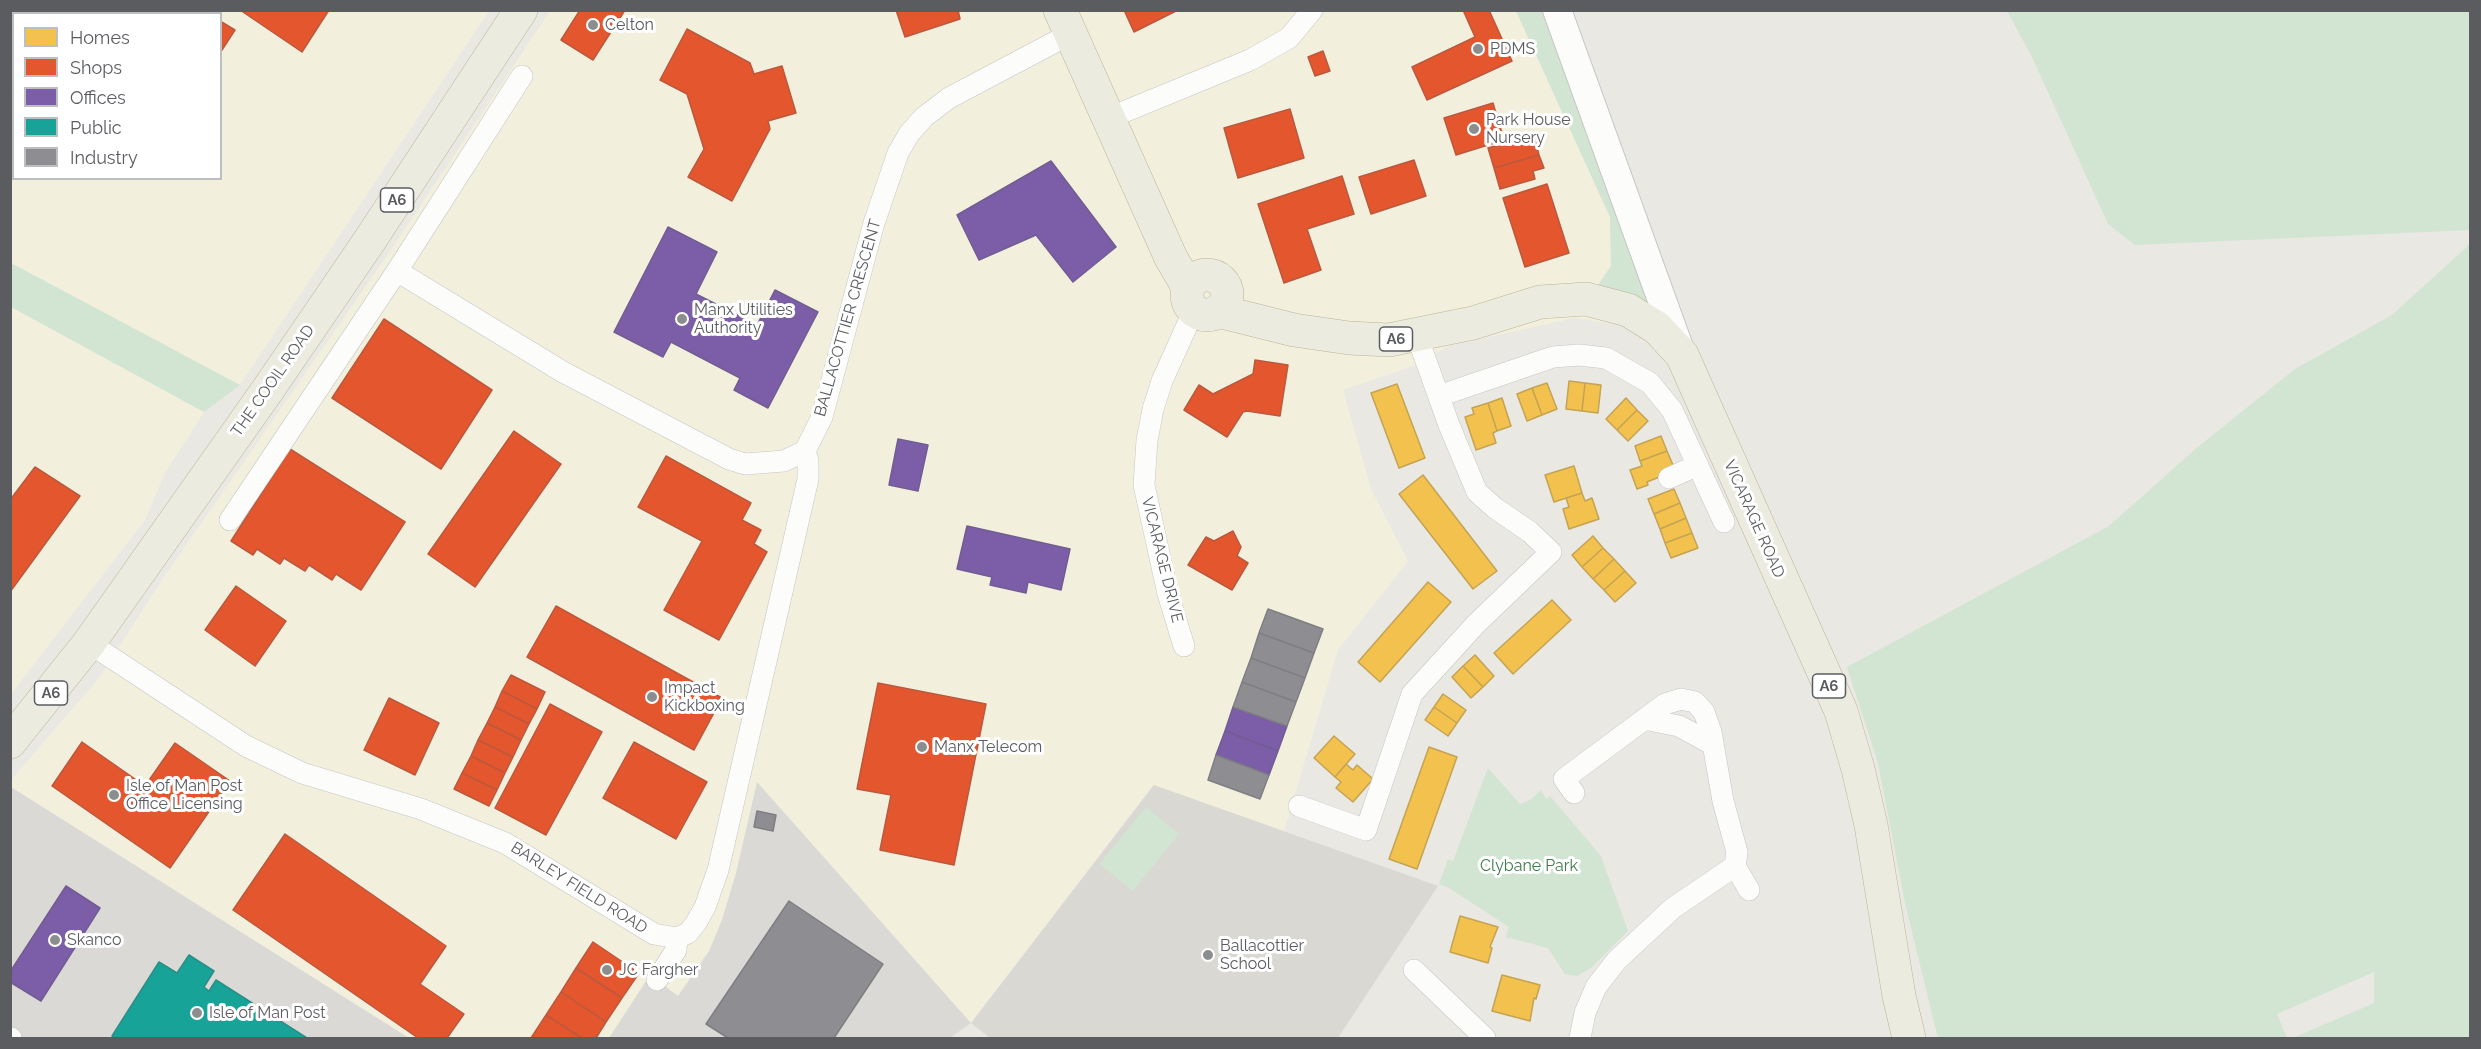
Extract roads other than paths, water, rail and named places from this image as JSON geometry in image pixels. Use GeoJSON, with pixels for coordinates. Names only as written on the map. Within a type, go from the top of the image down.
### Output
{"type":"FeatureCollection","features":[{"type":"Feature","properties":{"kind":"highway","name":"THE COOIL ROAD"},"geometry":{"type":"LineString","coordinates":[[10,742],[89,643],[363,250],[521,10]]}},
{"type":"Feature","properties":{"kind":"highway","name":"A6"},"geometry":{"type":"LineString","coordinates":[[1065,22],[1171,258],[1208,307],[1294,330],[1349,338],[1389,340],[1473,323],[1540,302],[1586,299],[1628,310],[1657,328],[1682,355]]}},
{"type":"Feature","properties":{"kind":"highway","name":"VICARAGE ROAD"},"geometry":{"type":"LineString","coordinates":[[1682,355],[1841,711],[1871,825],[1899,996],[1909,1038]]}},
{"type":"Feature","properties":{"kind":"street"},"geometry":{"type":"LineString","coordinates":[[1109,118],[1250,60],[1289,38],[1312,10]]}},
{"type":"Feature","properties":{"kind":"street","name":"VICARAGE ROAD"},"geometry":{"type":"LineString","coordinates":[[1557,10],[1682,355]]}},
{"type":"Feature","properties":{"kind":"street","name":"BALLACOTTIER CRESCENT"},"geometry":{"type":"LineString","coordinates":[[805,451],[822,417],[874,223],[898,153],[909,134],[924,117],[949,98],[1065,22]]}},
{"type":"Feature","properties":{"kind":"street"},"geometry":{"type":"LineString","coordinates":[[230,520],[397,271],[522,76]]}},
{"type":"Feature","properties":{"kind":"street"},"geometry":{"type":"LineString","coordinates":[[397,271],[563,372],[729,459],[745,464],[761,465],[784,461],[805,451],[808,461],[808,479],[718,870],[705,907],[688,933],[677,938],[676,950],[657,980]]}},
{"type":"Feature","properties":{"kind":"street","name":"VICARAGE DRIVE"},"geometry":{"type":"LineString","coordinates":[[1184,646],[1166,584],[1144,485],[1147,440],[1153,409],[1162,381],[1208,307]]}},
{"type":"Feature","properties":{"kind":"street"},"geometry":{"type":"LineString","coordinates":[[1299,806],[1366,830],[1412,694],[1476,624],[1551,552],[1530,532],[1495,508],[1477,492],[1468,475],[1417,336]]}},
{"type":"Feature","properties":{"kind":"street"},"geometry":{"type":"LineString","coordinates":[[1439,396],[1553,357],[1579,355],[1606,358],[1650,383],[1672,410],[1724,522]]}},
{"type":"Feature","properties":{"kind":"street"},"geometry":{"type":"LineString","coordinates":[[1669,478],[1698,465]]}},
{"type":"Feature","properties":{"kind":"street","name":"BARLEY FIELD ROAD"},"geometry":{"type":"LineString","coordinates":[[89,643],[246,746],[302,773],[421,809],[505,843],[654,934],[677,938]]}},
{"type":"Feature","properties":{"kind":"street"},"geometry":{"type":"LineString","coordinates":[[1574,793],[1564,779],[1644,719],[1679,726],[1712,744],[1723,801],[1737,852],[1734,866],[1674,908],[1617,960],[1596,987],[1585,1013],[1580,1038]]}},
{"type":"Feature","properties":{"kind":"street"},"geometry":{"type":"LineString","coordinates":[[1734,866],[1749,890]]}},
{"type":"Feature","properties":{"kind":"street"},"geometry":{"type":"LineString","coordinates":[[1414,970],[1485,1038]]}},
{"type":"Feature","properties":{"kind":"place","name":"Celton"},"geometry":{"type":"Point","coordinates":[593,25]}},
{"type":"Feature","properties":{"kind":"place","name":"PDMS"},"geometry":{"type":"Point","coordinates":[1478,49]}},
{"type":"Feature","properties":{"kind":"place","name":"Park House Nursery"},"geometry":{"type":"Point","coordinates":[1474,129]}},
{"type":"Feature","properties":{"kind":"place","name":"Manx Utilities Authority"},"geometry":{"type":"Point","coordinates":[682,319]}},
{"type":"Feature","properties":{"kind":"place","name":"Impact Kickboxing"},"geometry":{"type":"Point","coordinates":[652,697]}},
{"type":"Feature","properties":{"kind":"place","name":"Manx Telecom"},"geometry":{"type":"Point","coordinates":[922,747]}},
{"type":"Feature","properties":{"kind":"place","name":"Isle of Man Post Office Licensing"},"geometry":{"type":"Point","coordinates":[114,795]}},
{"type":"Feature","properties":{"kind":"place","name":"Skanco"},"geometry":{"type":"Point","coordinates":[55,940]}},
{"type":"Feature","properties":{"kind":"place","name":"Ballacottier School"},"geometry":{"type":"Point","coordinates":[1208,955]}},
{"type":"Feature","properties":{"kind":"place","name":"JC Fargher"},"geometry":{"type":"Point","coordinates":[607,970]}},
{"type":"Feature","properties":{"kind":"place","name":"Isle of Man Post"},"geometry":{"type":"Point","coordinates":[197,1013]}},
{"type":"Feature","properties":{"kind":"park label","name":"Clybane Park"},"geometry":{"type":"Point","coordinates":[1529,866]}}]}
